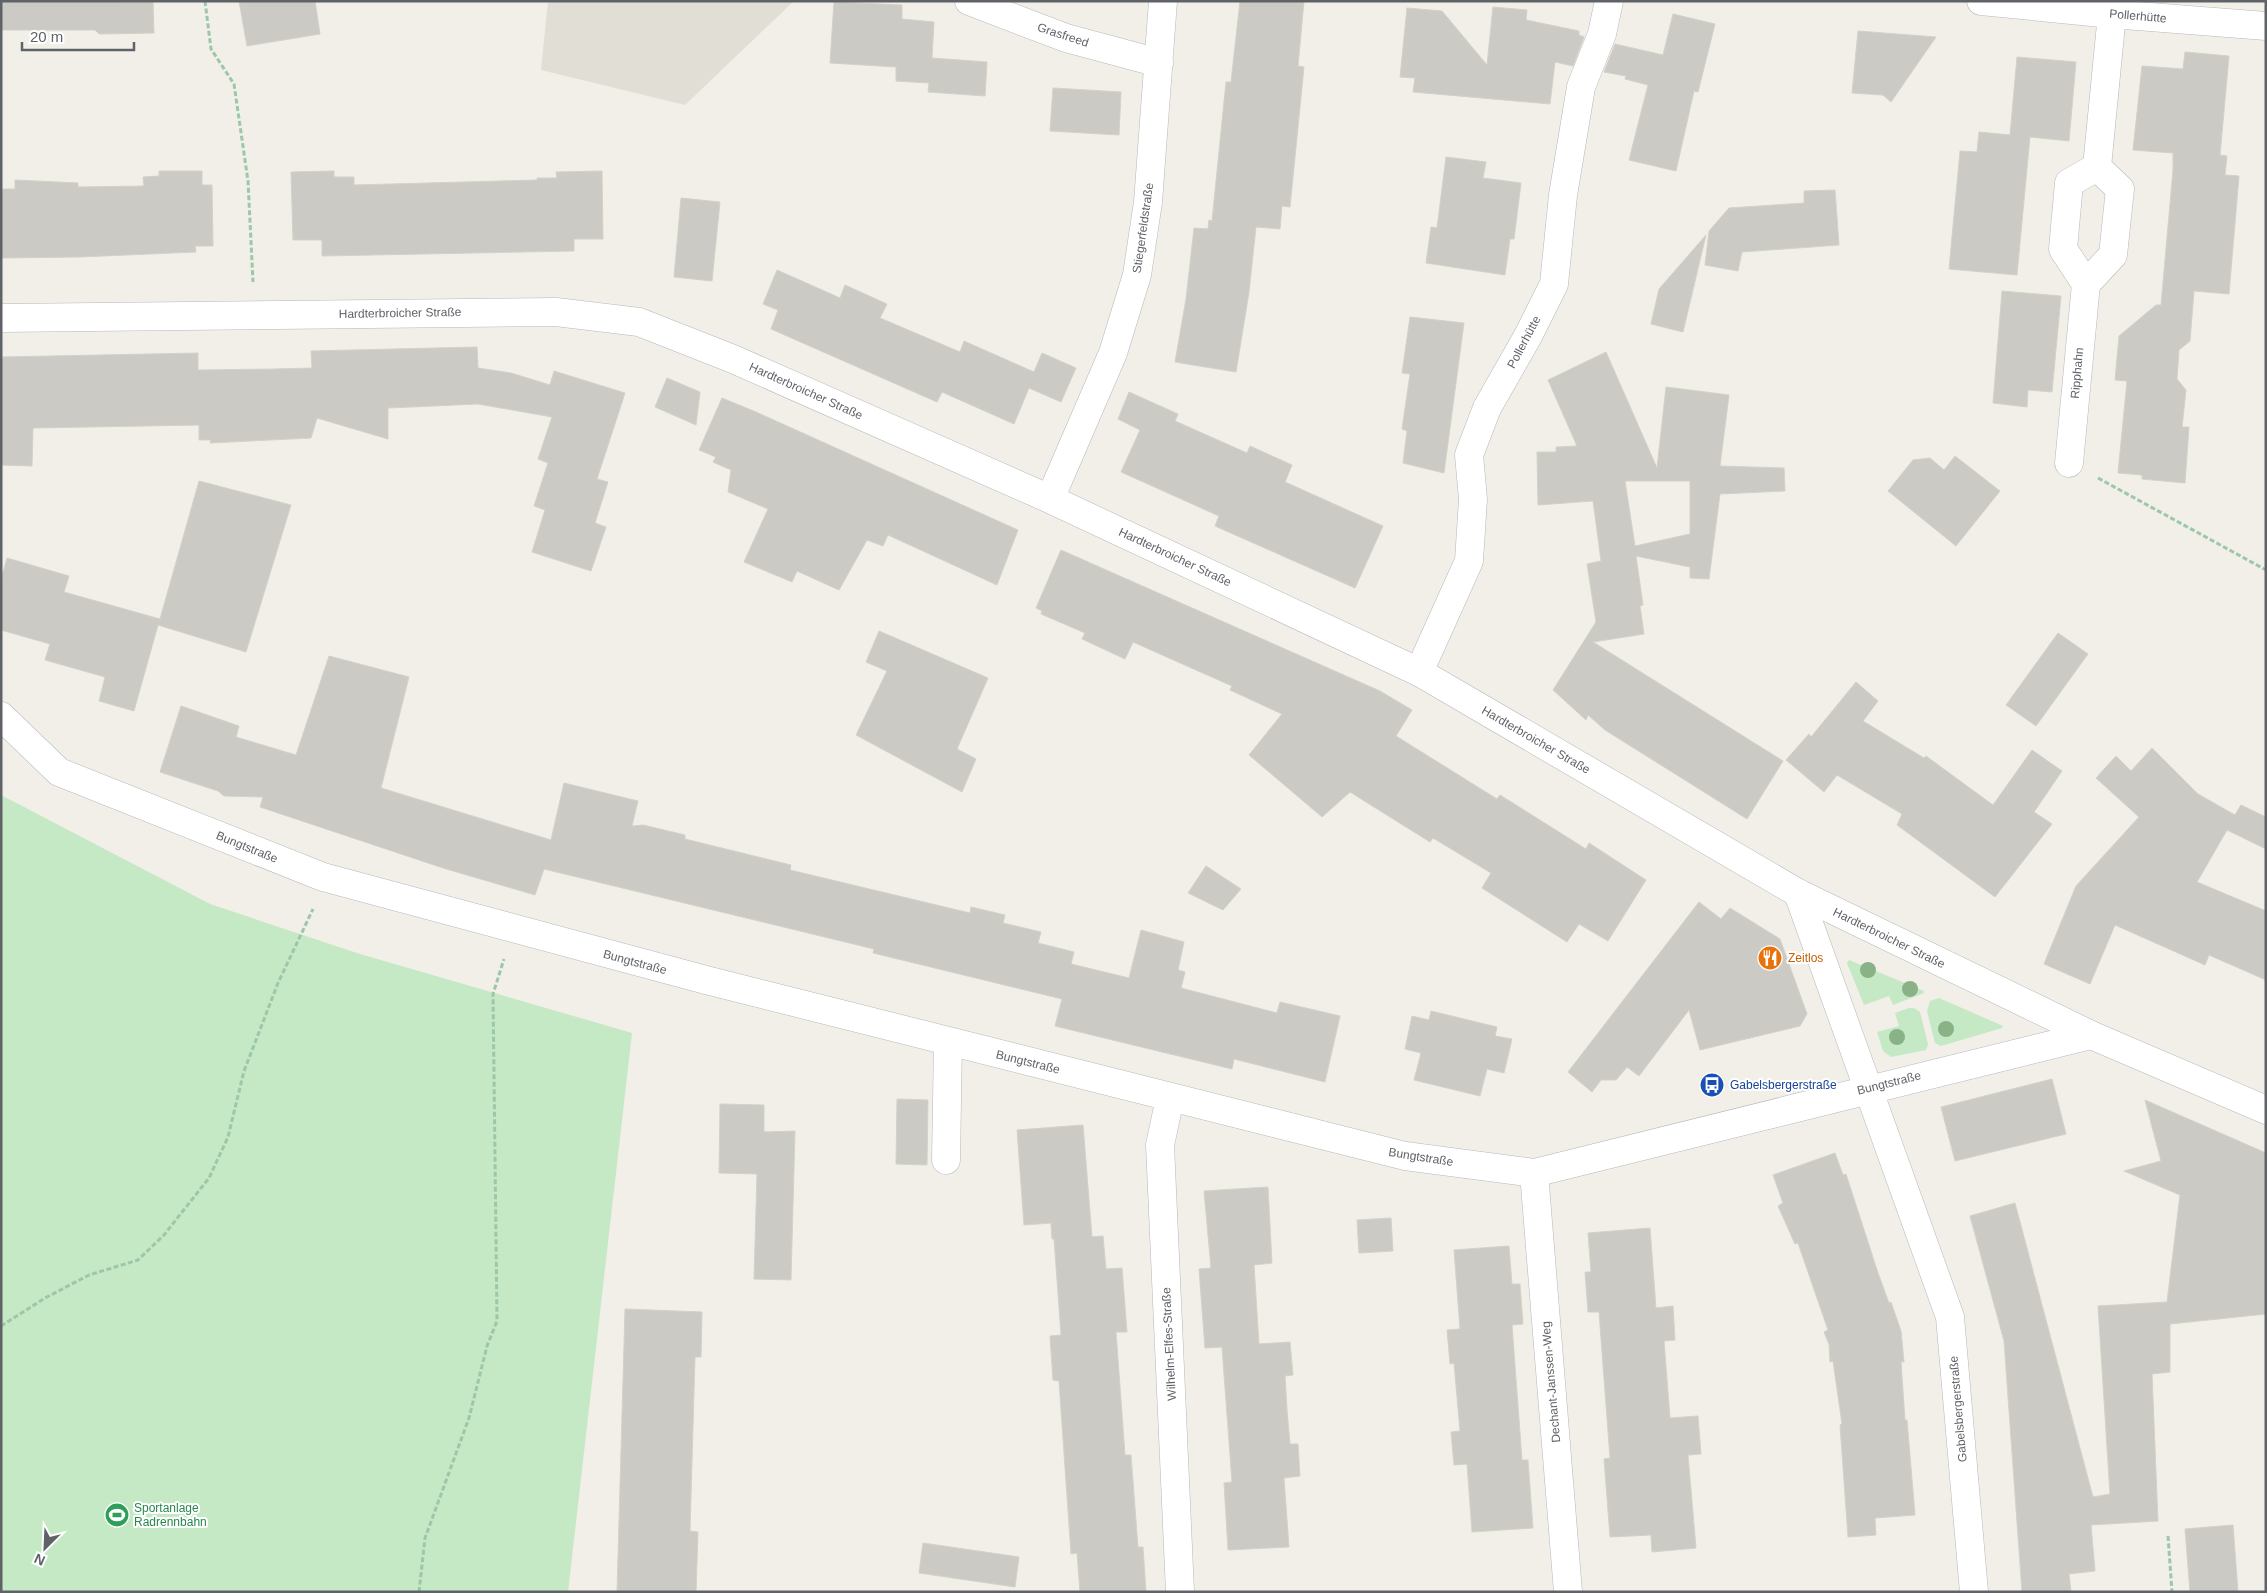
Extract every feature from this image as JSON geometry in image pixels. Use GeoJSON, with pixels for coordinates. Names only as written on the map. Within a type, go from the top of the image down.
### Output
{"type":"FeatureCollection","features":[{"type":"Feature","properties":{"kind":"street","name":"Grasfreed"},"geometry":{"type":"LineString","coordinates":[[969,1],[1066,38],[1159,63]]}},
{"type":"Feature","properties":{"kind":"street","name":"Stiegerfeldstraße"},"geometry":{"type":"LineString","coordinates":[[1050,499],[1113,353],[1138,275],[1148,202],[1163,1]]}},
{"type":"Feature","properties":{"kind":"street","name":"Pollerhütte"},"geometry":{"type":"LineString","coordinates":[[1418,672],[1469,561],[1473,499],[1469,455],[1487,408],[1528,336],[1554,284],[1563,195],[1581,87],[1602,34],[1609,1]]}},
{"type":"Feature","properties":{"kind":"street","name":"Pollerhütte"},"geometry":{"type":"LineString","coordinates":[[1980,1],[2084,6],[2112,14],[2266,26]]}},
{"type":"Feature","properties":{"kind":"street"},"geometry":{"type":"LineString","coordinates":[[2096,166],[2112,14]]}},
{"type":"Feature","properties":{"kind":"street"},"geometry":{"type":"LineString","coordinates":[[2096,166],[2120,189],[2113,255],[2086,284],[2063,248],[2069,183],[2096,166]]}},
{"type":"Feature","properties":{"kind":"street","name":"Ripphahn"},"geometry":{"type":"LineString","coordinates":[[2069,462],[2086,284]]}},
{"type":"Feature","properties":{"kind":"street","name":"Hardterbroicher Straße"},"geometry":{"type":"LineString","coordinates":[[1,318],[556,312],[640,322],[733,359],[1050,499],[1418,672],[1798,894],[2091,1035],[2266,1110]]}},
{"type":"Feature","properties":{"kind":"street","name":"Bungtstraße"},"geometry":{"type":"LineString","coordinates":[[1,716],[59,772],[323,877],[512,929],[948,1042],[1405,1156],[1534,1173],[1866,1089],[2091,1035]]}},
{"type":"Feature","properties":{"kind":"street","name":"Gabelsbergerstraße"},"geometry":{"type":"LineString","coordinates":[[1798,894],[1866,1089],[1950,1316],[1974,1592]]}},
{"type":"Feature","properties":{"kind":"street"},"geometry":{"type":"LineString","coordinates":[[946,1160],[948,1042]]}},
{"type":"Feature","properties":{"kind":"street","name":"Wilhelm-Elfes-Straße"},"geometry":{"type":"LineString","coordinates":[[1170,1098],[1160,1145],[1180,1592]]}},
{"type":"Feature","properties":{"kind":"street","name":"Dechant-Janssen-Weg"},"geometry":{"type":"LineString","coordinates":[[1534,1173],[1568,1592]]}},
{"type":"Feature","properties":{"kind":"path"},"geometry":{"type":"LineString","coordinates":[[204,1],[211,49],[234,84],[248,181],[254,315]]}},
{"type":"Feature","properties":{"kind":"path"},"geometry":{"type":"LineString","coordinates":[[2069,462],[2266,570]]}},
{"type":"Feature","properties":{"kind":"path"},"geometry":{"type":"LineString","coordinates":[[1,1326],[45,1298],[89,1275],[138,1260],[164,1235],[210,1178],[228,1137],[244,1072],[278,983],[315,906],[323,877]]}},
{"type":"Feature","properties":{"kind":"path"},"geometry":{"type":"LineString","coordinates":[[419,1592],[425,1538],[469,1418],[487,1346],[497,1321],[493,994],[512,929]]}},
{"type":"Feature","properties":{"kind":"path"},"geometry":{"type":"LineString","coordinates":[[2168,1536],[2172,1592]]}},
{"type":"Feature","properties":{"kind":"shaded area"},"geometry":{"type":"Polygon","coordinates":[[[548,1],[794,1],[685,105],[541,70],[548,1]]]}},
{"type":"Feature","properties":{"kind":"green space"},"geometry":{"type":"Polygon","coordinates":[[[1,795],[210,904],[360,954],[632,1033],[568,1592],[1,1592],[1,795]]]}},
{"type":"Feature","properties":{"kind":"green space"},"geometry":{"type":"Polygon","coordinates":[[[1849,960],[1924,991],[1924,993],[1893,1005],[1889,996],[1864,1005],[1847,963],[1849,960]]]}},
{"type":"Feature","properties":{"kind":"green space"},"geometry":{"type":"Polygon","coordinates":[[[1939,998],[2003,1026],[2002,1028],[1941,1046],[1935,1043],[1927,1011],[1930,1001],[1939,998]]]}},
{"type":"Feature","properties":{"kind":"green space"},"geometry":{"type":"Polygon","coordinates":[[[1914,1008],[1920,1012],[1928,1044],[1926,1050],[1891,1057],[1883,1051],[1877,1032],[1899,1026],[1895,1013],[1914,1008]]]}},
{"type":"Feature","properties":{"kind":"building"},"geometry":{"type":"Polygon","coordinates":[[[1,1],[153,2],[154,33],[99,34],[95,30],[1,30],[1,1]]]}},
{"type":"Feature","properties":{"kind":"building"},"geometry":{"type":"Polygon","coordinates":[[[239,1],[315,1],[320,34],[247,46],[239,1]]]}},
{"type":"Feature","properties":{"kind":"building"},"geometry":{"type":"Polygon","coordinates":[[[1240,1],[1304,1],[1298,66],[1304,67],[1290,207],[1282,206],[1280,229],[1256,227],[1249,292],[1236,372],[1175,362],[1186,299],[1194,228],[1208,229],[1209,220],[1212,221],[1226,82],[1231,82],[1240,1]]]}},
{"type":"Feature","properties":{"kind":"building"},"geometry":{"type":"Polygon","coordinates":[[[834,2],[902,5],[902,19],[934,22],[932,58],[987,62],[985,96],[928,92],[929,83],[896,81],[896,67],[830,63],[834,2]]]}},
{"type":"Feature","properties":{"kind":"building"},"geometry":{"type":"Polygon","coordinates":[[[1493,7],[1527,10],[1526,20],[1579,31],[1579,35],[1584,37],[1573,66],[1555,62],[1550,104],[1413,92],[1415,78],[1400,77],[1407,8],[1442,11],[1487,65],[1493,7]]]}},
{"type":"Feature","properties":{"kind":"building"},"geometry":{"type":"Polygon","coordinates":[[[1673,14],[1715,24],[1698,92],[1694,91],[1676,171],[1629,160],[1648,85],[1625,79],[1626,76],[1604,72],[1615,44],[1663,55],[1673,14]]]}},
{"type":"Feature","properties":{"kind":"building"},"geometry":{"type":"Polygon","coordinates":[[[1858,31],[1936,37],[1891,102],[1883,95],[1852,93],[1858,31]]]}},
{"type":"Feature","properties":{"kind":"building"},"geometry":{"type":"Polygon","coordinates":[[[2185,52],[2229,56],[2220,155],[2227,156],[2225,175],[2239,176],[2229,294],[2194,291],[2190,341],[2179,350],[2177,379],[2186,390],[2182,427],[2189,427],[2185,483],[2142,479],[2142,475],[2118,473],[2127,381],[2115,380],[2119,336],[2156,305],[2161,305],[2173,170],[2173,153],[2133,150],[2142,66],[2183,69],[2185,52]]]}},
{"type":"Feature","properties":{"kind":"building"},"geometry":{"type":"Polygon","coordinates":[[[2017,57],[2076,62],[2069,141],[2030,137],[2017,275],[1949,269],[1960,151],[1977,152],[1979,132],[2010,135],[2017,57]]]}},
{"type":"Feature","properties":{"kind":"building"},"geometry":{"type":"Polygon","coordinates":[[[1053,88],[1121,92],[1119,135],[1050,131],[1053,88]]]}},
{"type":"Feature","properties":{"kind":"building"},"geometry":{"type":"Polygon","coordinates":[[[1446,157],[1486,162],[1483,178],[1521,183],[1514,239],[1510,239],[1505,275],[1426,263],[1431,227],[1437,228],[1446,157]]]}},
{"type":"Feature","properties":{"kind":"building"},"geometry":{"type":"Polygon","coordinates":[[[159,171],[202,171],[202,185],[212,185],[213,246],[195,246],[196,252],[1,258],[1,189],[15,189],[15,180],[78,183],[78,187],[144,186],[143,177],[159,176],[159,171]]]}},
{"type":"Feature","properties":{"kind":"building"},"geometry":{"type":"Polygon","coordinates":[[[334,171],[334,177],[354,177],[354,185],[537,180],[537,178],[557,178],[556,172],[602,171],[603,239],[574,239],[574,251],[322,256],[322,240],[293,240],[291,172],[334,171]]]}},
{"type":"Feature","properties":{"kind":"building"},"geometry":{"type":"Polygon","coordinates":[[[1835,190],[1839,245],[1742,252],[1738,271],[1705,265],[1709,231],[1729,208],[1804,203],[1804,191],[1835,190]]]}},
{"type":"Feature","properties":{"kind":"building"},"geometry":{"type":"Polygon","coordinates":[[[681,198],[720,202],[712,281],[674,277],[681,198]]]}},
{"type":"Feature","properties":{"kind":"building"},"geometry":{"type":"Polygon","coordinates":[[[1706,235],[1683,332],[1651,324],[1659,289],[1706,235]]]}},
{"type":"Feature","properties":{"kind":"building"},"geometry":{"type":"Polygon","coordinates":[[[777,270],[840,298],[845,285],[887,304],[880,318],[960,352],[964,341],[1034,372],[1042,353],[1076,368],[1061,402],[1029,388],[1014,424],[942,392],[937,402],[771,329],[778,310],[763,304],[777,270]]]}},
{"type":"Feature","properties":{"kind":"building"},"geometry":{"type":"Polygon","coordinates":[[[2002,291],[2061,296],[2052,392],[2028,390],[2027,407],[1993,403],[2002,291]]]}},
{"type":"Feature","properties":{"kind":"building"},"geometry":{"type":"Polygon","coordinates":[[[1410,317],[1464,323],[1444,473],[1403,463],[1407,431],[1402,429],[1410,374],[1402,373],[1410,317]]]}},
{"type":"Feature","properties":{"kind":"building"},"geometry":{"type":"Polygon","coordinates":[[[477,347],[478,368],[511,373],[550,385],[554,371],[625,393],[597,479],[608,482],[595,523],[606,527],[591,571],[532,552],[545,510],[534,506],[548,463],[538,459],[552,417],[478,404],[388,408],[388,439],[317,418],[311,438],[210,443],[211,440],[199,440],[199,425],[33,428],[32,466],[1,465],[1,357],[198,353],[198,370],[274,369],[312,368],[311,351],[477,347]]]}},
{"type":"Feature","properties":{"kind":"building"},"geometry":{"type":"Polygon","coordinates":[[[1606,352],[1657,468],[1666,387],[1729,395],[1720,466],[1784,468],[1785,491],[1720,494],[1709,579],[1690,578],[1690,567],[1636,556],[1643,605],[1640,606],[1644,634],[1593,642],[1783,761],[1747,819],[1605,730],[1588,715],[1586,720],[1553,690],[1596,622],[1587,564],[1601,561],[1593,501],[1538,505],[1537,452],[1556,452],[1556,447],[1577,446],[1548,380],[1606,352]],[[1625,481],[1635,546],[1690,534],[1690,481],[1625,481]]]}},
{"type":"Feature","properties":{"kind":"building"},"geometry":{"type":"Polygon","coordinates":[[[667,378],[700,392],[696,425],[655,407],[667,378]]]}},
{"type":"Feature","properties":{"kind":"building"},"geometry":{"type":"Polygon","coordinates":[[[1129,392],[1178,414],[1175,421],[1247,453],[1250,446],[1292,465],[1285,482],[1383,526],[1355,588],[1215,526],[1219,516],[1121,472],[1140,430],[1118,419],[1129,392]]]}},
{"type":"Feature","properties":{"kind":"building"},"geometry":{"type":"Polygon","coordinates":[[[722,398],[1018,530],[997,585],[888,535],[883,546],[867,540],[839,590],[797,571],[792,582],[744,562],[768,509],[728,492],[731,470],[713,462],[716,457],[699,450],[722,398]]]}},
{"type":"Feature","properties":{"kind":"building"},"geometry":{"type":"Polygon","coordinates":[[[1955,456],[2000,491],[1956,546],[1888,491],[1913,460],[1930,458],[1944,470],[1955,456]]]}},
{"type":"Feature","properties":{"kind":"building"},"geometry":{"type":"Polygon","coordinates":[[[199,481],[291,505],[246,652],[158,625],[134,711],[99,701],[105,677],[45,660],[50,644],[1,630],[1,580],[7,558],[69,576],[64,592],[160,619],[199,481]]]}},
{"type":"Feature","properties":{"kind":"building"},"geometry":{"type":"Polygon","coordinates":[[[1061,550],[1380,691],[1412,710],[1396,736],[1497,799],[1500,795],[1586,849],[1589,843],[1646,880],[1608,941],[1579,924],[1567,942],[1482,888],[1491,873],[1433,838],[1430,842],[1350,792],[1322,817],[1249,755],[1282,714],[1230,690],[1232,686],[1133,642],[1125,659],[1082,639],[1085,633],[1041,614],[1042,611],[1036,608],[1061,550]]]}},
{"type":"Feature","properties":{"kind":"building"},"geometry":{"type":"Polygon","coordinates":[[[879,631],[988,678],[957,749],[976,759],[962,792],[856,735],[887,671],[866,662],[879,631]]]}},
{"type":"Feature","properties":{"kind":"building"},"geometry":{"type":"Polygon","coordinates":[[[2058,633],[2088,654],[2036,726],[2006,705],[2058,633]]]}},
{"type":"Feature","properties":{"kind":"building"},"geometry":{"type":"Polygon","coordinates":[[[329,656],[409,677],[381,788],[551,840],[564,783],[638,801],[632,826],[643,825],[685,835],[685,839],[791,865],[790,870],[861,887],[970,913],[971,907],[1005,915],[1003,923],[1041,932],[1038,943],[1074,952],[1071,964],[1129,978],[1141,930],[1184,942],[1178,970],[1185,972],[1181,988],[1277,1013],[1280,1002],[1340,1016],[1325,1082],[1234,1059],[1232,1069],[1055,1026],[1062,999],[873,953],[874,949],[544,869],[535,895],[443,868],[260,807],[263,797],[224,796],[218,791],[160,772],[181,706],[239,726],[236,737],[296,755],[329,656]]]}},
{"type":"Feature","properties":{"kind":"building"},"geometry":{"type":"Polygon","coordinates":[[[1856,682],[1878,701],[1863,721],[1924,758],[1926,756],[1993,805],[2032,750],[2062,771],[2034,812],[2052,824],[1995,897],[1897,825],[1902,814],[1837,775],[1824,792],[1786,760],[1809,734],[1811,737],[1856,682]]]}},
{"type":"Feature","properties":{"kind":"building"},"geometry":{"type":"Polygon","coordinates":[[[2152,748],[2198,794],[2235,815],[2241,805],[2266,817],[2266,849],[2227,830],[2197,882],[2266,911],[2266,980],[2209,955],[2205,965],[2115,925],[2090,984],[2044,964],[2076,886],[2139,817],[2096,778],[2116,756],[2131,771],[2152,748]]]}},
{"type":"Feature","properties":{"kind":"building"},"geometry":{"type":"Polygon","coordinates":[[[1206,866],[1241,889],[1223,910],[1188,893],[1206,866]]]}},
{"type":"Feature","properties":{"kind":"building"},"geometry":{"type":"Polygon","coordinates":[[[1699,902],[1721,919],[1730,908],[1780,939],[1807,1014],[1800,1026],[1700,1050],[1689,1010],[1639,1076],[1627,1067],[1616,1080],[1601,1080],[1592,1092],[1568,1072],[1699,902]]]}},
{"type":"Feature","properties":{"kind":"building"},"geometry":{"type":"Polygon","coordinates":[[[1431,1011],[1497,1027],[1495,1036],[1512,1039],[1504,1073],[1487,1069],[1480,1096],[1414,1080],[1421,1053],[1405,1049],[1412,1016],[1429,1020],[1431,1011]]]}},
{"type":"Feature","properties":{"kind":"building"},"geometry":{"type":"Polygon","coordinates":[[[2052,1079],[2066,1134],[1955,1161],[1941,1107],[2052,1079]]]}},
{"type":"Feature","properties":{"kind":"building"},"geometry":{"type":"Polygon","coordinates":[[[897,1099],[928,1100],[927,1165],[896,1164],[897,1099]]]}},
{"type":"Feature","properties":{"kind":"building"},"geometry":{"type":"Polygon","coordinates":[[[2145,1100],[2266,1153],[2266,1314],[2170,1324],[2170,1372],[2152,1374],[2158,1521],[2091,1525],[2095,1571],[2069,1574],[2071,1592],[2022,1592],[2004,1341],[1970,1216],[2015,1203],[2093,1497],[2110,1494],[2098,1306],[2167,1302],[2180,1195],[2124,1171],[2161,1161],[2145,1100]]]}},
{"type":"Feature","properties":{"kind":"building"},"geometry":{"type":"Polygon","coordinates":[[[720,1104],[764,1105],[764,1132],[795,1131],[791,1280],[754,1279],[757,1174],[719,1173],[720,1104]]]}},
{"type":"Feature","properties":{"kind":"building"},"geometry":{"type":"Polygon","coordinates":[[[1083,1125],[1092,1237],[1103,1236],[1106,1269],[1122,1268],[1127,1332],[1116,1332],[1125,1455],[1131,1455],[1138,1547],[1143,1547],[1146,1592],[1080,1592],[1077,1553],[1071,1554],[1059,1381],[1053,1380],[1050,1336],[1061,1335],[1054,1239],[1052,1239],[1051,1223],[1024,1225],[1017,1130],[1083,1125]]]}},
{"type":"Feature","properties":{"kind":"building"},"geometry":{"type":"Polygon","coordinates":[[[1835,1153],[1843,1175],[1846,1174],[1878,1273],[1901,1331],[1904,1362],[1901,1362],[1905,1420],[1907,1420],[1915,1515],[1875,1518],[1876,1535],[1848,1537],[1840,1425],[1842,1424],[1833,1361],[1830,1362],[1829,1344],[1824,1332],[1828,1330],[1798,1243],[1795,1244],[1778,1206],[1783,1203],[1773,1175],[1835,1153]]]}},
{"type":"Feature","properties":{"kind":"building"},"geometry":{"type":"Polygon","coordinates":[[[1268,1187],[1272,1263],[1254,1265],[1259,1344],[1290,1342],[1293,1375],[1285,1376],[1287,1410],[1290,1444],[1298,1444],[1300,1476],[1284,1478],[1289,1547],[1228,1550],[1224,1483],[1232,1482],[1222,1347],[1205,1348],[1199,1269],[1211,1268],[1204,1191],[1268,1187]]]}},
{"type":"Feature","properties":{"kind":"building"},"geometry":{"type":"Polygon","coordinates":[[[1391,1218],[1393,1251],[1359,1253],[1357,1220],[1391,1218]]]}},
{"type":"Feature","properties":{"kind":"building"},"geometry":{"type":"Polygon","coordinates":[[[1650,1228],[1656,1308],[1673,1306],[1675,1340],[1664,1341],[1670,1418],[1698,1416],[1701,1454],[1688,1455],[1696,1548],[1652,1552],[1651,1535],[1610,1537],[1604,1459],[1610,1458],[1599,1312],[1588,1312],[1585,1272],[1591,1272],[1588,1233],[1650,1228]]]}},
{"type":"Feature","properties":{"kind":"building"},"geometry":{"type":"Polygon","coordinates":[[[1509,1246],[1512,1284],[1520,1284],[1523,1324],[1512,1325],[1522,1460],[1528,1460],[1533,1528],[1472,1532],[1467,1464],[1454,1465],[1451,1432],[1460,1431],[1454,1363],[1450,1364],[1447,1330],[1460,1329],[1454,1250],[1509,1246]]]}},
{"type":"Feature","properties":{"kind":"building"},"geometry":{"type":"Polygon","coordinates":[[[625,1309],[702,1312],[701,1357],[695,1357],[690,1531],[698,1532],[696,1592],[617,1592],[625,1309]]]}},
{"type":"Feature","properties":{"kind":"building"},"geometry":{"type":"Polygon","coordinates":[[[2233,1525],[2238,1592],[2190,1592],[2185,1529],[2233,1525]]]}},
{"type":"Feature","properties":{"kind":"building"},"geometry":{"type":"Polygon","coordinates":[[[923,1543],[1019,1557],[1015,1587],[919,1573],[923,1543]]]}},
{"type":"Feature","properties":{"kind":"place","name":"Zeitlos"},"geometry":{"type":"Point","coordinates":[1770,958]}},
{"type":"Feature","properties":{"kind":"place","name":"Gabelsbergerstraße"},"geometry":{"type":"Point","coordinates":[1712,1085]}},
{"type":"Feature","properties":{"kind":"place","name":"Sportanlage Radrennbahn"},"geometry":{"type":"Point","coordinates":[117,1515]}}]}
